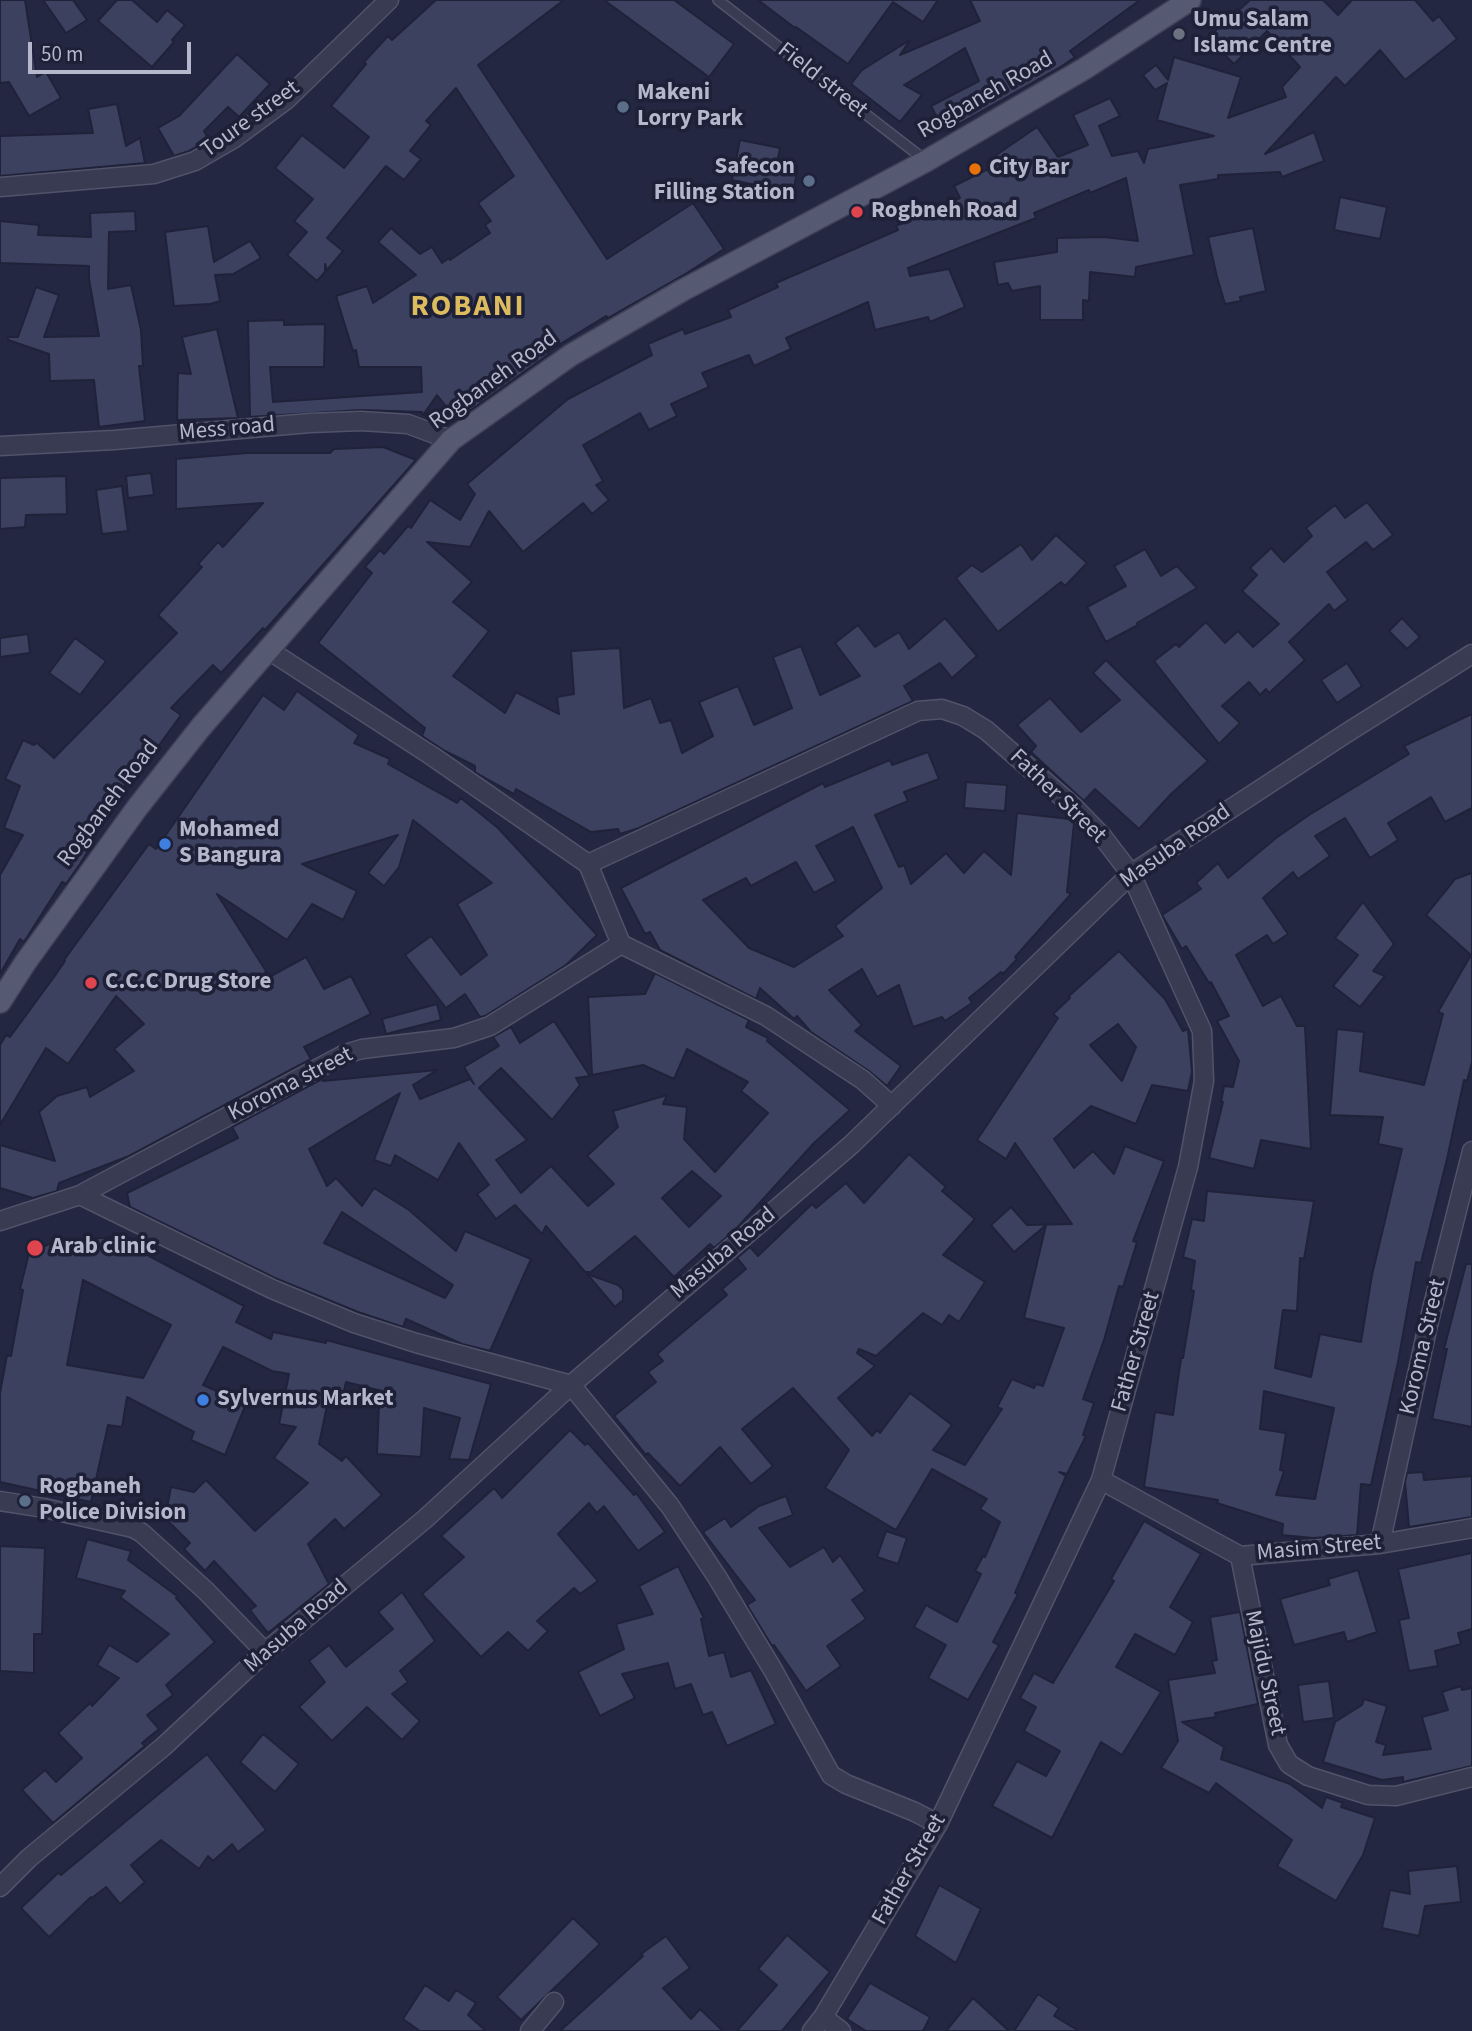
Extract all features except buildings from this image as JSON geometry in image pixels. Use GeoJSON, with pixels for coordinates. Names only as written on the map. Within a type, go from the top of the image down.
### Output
{"type":"FeatureCollection","features":[{"type":"Feature","properties":{"kind":"main road","name":"Rogbaneh Road"},"geometry":{"type":"LineString","coordinates":[[0,1002],[137,807],[201,727],[451,440],[571,355],[683,290],[926,161],[1084,69],[1190,0]]}},
{"type":"Feature","properties":{"kind":"street","name":"Toure street"},"geometry":{"type":"LineString","coordinates":[[0,187],[154,174],[195,161],[233,139],[286,100],[389,0]]}},
{"type":"Feature","properties":{"kind":"street","name":"Mess road"},"geometry":{"type":"LineString","coordinates":[[0,446],[361,421],[408,424],[451,440]]}},
{"type":"Feature","properties":{"kind":"street"},"geometry":{"type":"LineString","coordinates":[[267,649],[432,756],[588,864],[621,944],[766,1016],[863,1080],[892,1106]]}},
{"type":"Feature","properties":{"kind":"street","name":"Masuba Road"},"geometry":{"type":"LineString","coordinates":[[0,1887],[29,1858],[163,1747],[265,1652],[425,1519],[571,1385],[851,1145],[1131,874],[1472,654]]}},
{"type":"Feature","properties":{"kind":"street","name":"Father Street"},"geometry":{"type":"LineString","coordinates":[[588,864],[918,711],[942,709],[963,716],[986,730],[1074,807],[1102,836],[1131,874],[1202,1031],[1205,1081],[1188,1167],[1101,1480],[938,1824],[818,2024]]}},
{"type":"Feature","properties":{"kind":"street","name":"Koroma street"},"geometry":{"type":"LineString","coordinates":[[1,1226],[80,1195],[345,1054],[362,1049],[454,1038],[490,1026],[621,944]]}},
{"type":"Feature","properties":{"kind":"street","name":"Koroma Street"},"geometry":{"type":"LineString","coordinates":[[1380,1544],[1428,1325],[1472,1151]]}},
{"type":"Feature","properties":{"kind":"street"},"geometry":{"type":"LineString","coordinates":[[80,1195],[272,1289],[354,1323],[416,1343],[571,1385],[670,1506],[773,1670],[831,1775],[938,1824]]}},
{"type":"Feature","properties":{"kind":"street","name":"Masim Street"},"geometry":{"type":"LineString","coordinates":[[1101,1480],[1240,1556],[1380,1544],[1472,1528]]}},
{"type":"Feature","properties":{"kind":"street"},"geometry":{"type":"LineString","coordinates":[[0,1501],[133,1528],[142,1533],[206,1591],[265,1652]]}},
{"type":"Feature","properties":{"kind":"street","name":"Majidu Street"},"geometry":{"type":"LineString","coordinates":[[1240,1556],[1278,1745],[1289,1764],[1308,1776],[1368,1795],[1396,1796],[1472,1777]]}},
{"type":"Feature","properties":{"kind":"street"},"geometry":{"type":"LineString","coordinates":[[530,2031],[554,2002]]}},
{"type":"Feature","properties":{"kind":"street"},"geometry":{"type":"LineString","coordinates":[[818,2024],[841,2031]]}},
{"type":"Feature","properties":{"kind":"lane","name":"Field street"},"geometry":{"type":"LineString","coordinates":[[718,0],[926,161]]}},
{"type":"Feature","properties":{"kind":"place","name":"Umu Salam Islamc Centre"},"geometry":{"type":"Point","coordinates":[1179,34]}},
{"type":"Feature","properties":{"kind":"place","name":"Makeni Lorry Park"},"geometry":{"type":"Point","coordinates":[623,107]}},
{"type":"Feature","properties":{"kind":"place","name":"City Bar"},"geometry":{"type":"Point","coordinates":[975,169]}},
{"type":"Feature","properties":{"kind":"place","name":"Safecon Filling Station"},"geometry":{"type":"Point","coordinates":[809,181]}},
{"type":"Feature","properties":{"kind":"place","name":"Rogbneh Road"},"geometry":{"type":"Point","coordinates":[857,212]}},
{"type":"Feature","properties":{"kind":"place","name":"Mohamed S Bangura"},"geometry":{"type":"Point","coordinates":[165,844]}},
{"type":"Feature","properties":{"kind":"place","name":"C.C.C Drug Store"},"geometry":{"type":"Point","coordinates":[91,983]}},
{"type":"Feature","properties":{"kind":"place","name":"Arab clinic"},"geometry":{"type":"Point","coordinates":[35,1248]}},
{"type":"Feature","properties":{"kind":"place","name":"Sylvernus Market"},"geometry":{"type":"Point","coordinates":[203,1400]}},
{"type":"Feature","properties":{"kind":"place","name":"Rogbaneh Police Division"},"geometry":{"type":"Point","coordinates":[25,1501]}},
{"type":"Feature","properties":{"kind":"district","name":"ROBANI"},"geometry":{"type":"Point","coordinates":[468,308]}}]}
